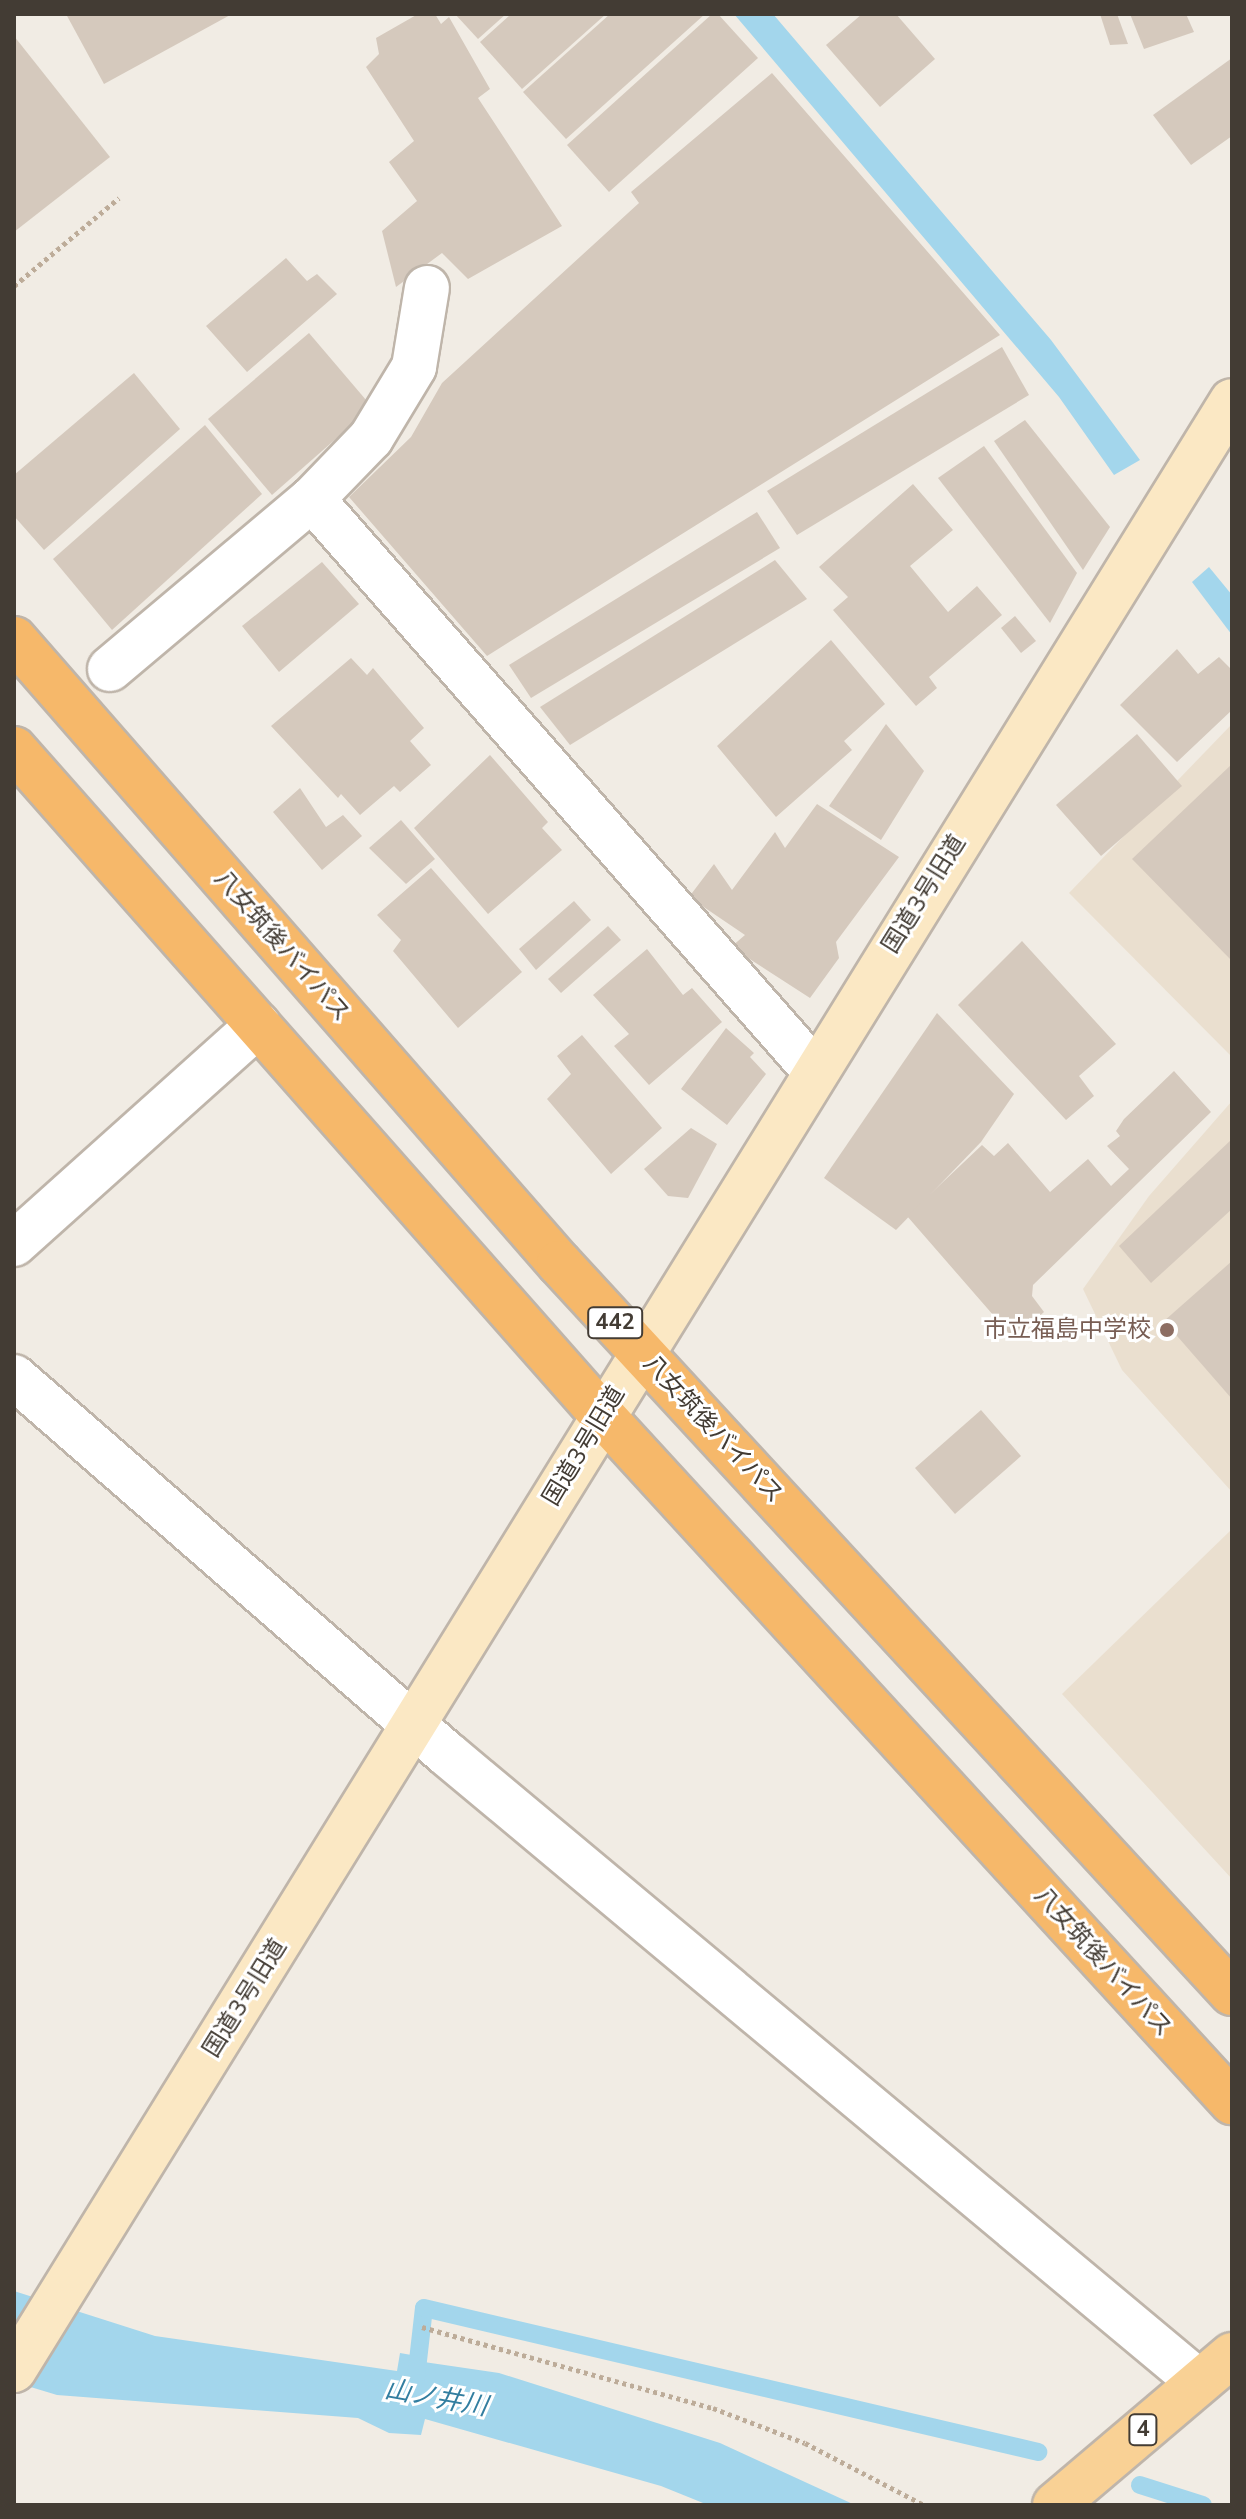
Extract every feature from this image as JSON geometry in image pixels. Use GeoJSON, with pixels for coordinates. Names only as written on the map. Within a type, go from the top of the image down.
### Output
{"type":"FeatureCollection","features":[{"type":"Feature","properties":{"kind":"highway","name":"八女筑後バイパス"},"geometry":{"type":"LineString","coordinates":[[14,639],[642,1352],[1232,1993]]}},
{"type":"Feature","properties":{"kind":"highway","name":"八女筑後バイパス"},"geometry":{"type":"LineString","coordinates":[[14,749],[603,1416],[1232,2102]]}},
{"type":"Feature","properties":{"kind":"main road","name":"4"},"geometry":{"type":"LineString","coordinates":[[1055,2505],[1232,2355]]}},
{"type":"Feature","properties":{"kind":"street"},"geometry":{"type":"LineString","coordinates":[[110,669],[312,499],[371,438],[414,367],[427,288]]}},
{"type":"Feature","properties":{"kind":"street","name":"国道3号旧道"},"geometry":{"type":"LineString","coordinates":[[14,2370],[415,1726],[814,1070],[1232,401]]}},
{"type":"Feature","properties":{"kind":"street"},"geometry":{"type":"LineString","coordinates":[[312,499],[814,1070]]}},
{"type":"Feature","properties":{"kind":"street"},"geometry":{"type":"LineString","coordinates":[[14,1244],[258,1025]]}},
{"type":"Feature","properties":{"kind":"street"},"geometry":{"type":"LineString","coordinates":[[14,1377],[415,1726],[1199,2382]]}},
{"type":"Feature","properties":{"kind":"path"},"geometry":{"type":"LineString","coordinates":[[14,286],[119,198]]}},
{"type":"Feature","properties":{"kind":"path"},"geometry":{"type":"LineString","coordinates":[[422,2327],[713,2408],[805,2443],[924,2505]]}},
{"type":"Feature","properties":{"kind":"shaded area"},"geometry":{"type":"Polygon","coordinates":[[[1232,724],[1232,1057],[1069,893],[1232,724]]]}},
{"type":"Feature","properties":{"kind":"shaded area","name":"市立福島中学校"},"geometry":{"type":"Polygon","coordinates":[[[1232,1101],[1232,1492],[1122,1370],[1083,1289],[1149,1196],[1232,1101]]]}},
{"type":"Feature","properties":{"kind":"shaded area"},"geometry":{"type":"Polygon","coordinates":[[[1232,1529],[1232,1879],[1062,1694],[1232,1529]]]}},
{"type":"Feature","properties":{"kind":"water"},"geometry":{"type":"Polygon","coordinates":[[[734,14],[773,14],[1051,340],[1140,460],[1114,475],[1059,397],[734,14]]]}},
{"type":"Feature","properties":{"kind":"water"},"geometry":{"type":"Polygon","coordinates":[[[1209,567],[1232,595],[1232,635],[1192,582],[1209,567]]]}},
{"type":"Feature","properties":{"kind":"water","name":"山ノ井川"},"geometry":{"type":"Polygon","coordinates":[[[14,2291],[155,2336],[397,2371],[400,2353],[423,2357],[424,2362],[499,2373],[720,2443],[855,2505],[708,2505],[661,2486],[425,2419],[421,2435],[389,2433],[358,2418],[57,2395],[14,2382],[14,2291]]]}},
{"type":"Feature","properties":{"kind":"building"},"geometry":{"type":"Polygon","coordinates":[[[66,14],[232,14],[104,84],[66,14]]]}},
{"type":"Feature","properties":{"kind":"building"},"geometry":{"type":"Polygon","coordinates":[[[418,14],[435,14],[441,24],[449,17],[490,89],[478,98],[562,226],[468,279],[442,253],[396,287],[382,231],[417,201],[389,162],[414,141],[366,67],[379,54],[376,38],[418,14]]]}},
{"type":"Feature","properties":{"kind":"building"},"geometry":{"type":"Polygon","coordinates":[[[455,14],[506,14],[478,39],[455,14]]]}},
{"type":"Feature","properties":{"kind":"building"},"geometry":{"type":"Polygon","coordinates":[[[511,14],[606,14],[522,89],[480,42],[511,14]]]}},
{"type":"Feature","properties":{"kind":"building"},"geometry":{"type":"Polygon","coordinates":[[[610,14],[705,14],[566,139],[523,92],[610,14]]]}},
{"type":"Feature","properties":{"kind":"building"},"geometry":{"type":"Polygon","coordinates":[[[712,14],[718,14],[758,58],[609,192],[567,145],[712,14]]]}},
{"type":"Feature","properties":{"kind":"building"},"geometry":{"type":"Polygon","coordinates":[[[862,14],[896,14],[935,59],[880,107],[826,45],[862,14]]]}},
{"type":"Feature","properties":{"kind":"building"},"geometry":{"type":"Polygon","coordinates":[[[1100,14],[1117,14],[1128,44],[1110,45],[1100,14]]]}},
{"type":"Feature","properties":{"kind":"building"},"geometry":{"type":"Polygon","coordinates":[[[1130,14],[1186,14],[1194,32],[1144,49],[1130,14]]]}},
{"type":"Feature","properties":{"kind":"building"},"geometry":{"type":"Polygon","coordinates":[[[14,36],[110,157],[14,232],[14,36]]]}},
{"type":"Feature","properties":{"kind":"building"},"geometry":{"type":"Polygon","coordinates":[[[1232,58],[1232,136],[1191,165],[1153,115],[1232,58]]]}},
{"type":"Feature","properties":{"kind":"building"},"geometry":{"type":"Polygon","coordinates":[[[772,73],[1000,335],[487,656],[349,497],[411,437],[442,383],[639,203],[631,192],[772,73]]]}},
{"type":"Feature","properties":{"kind":"building"},"geometry":{"type":"Polygon","coordinates":[[[286,258],[307,281],[317,274],[337,294],[247,372],[206,326],[286,258]]]}},
{"type":"Feature","properties":{"kind":"building"},"geometry":{"type":"Polygon","coordinates":[[[309,333],[372,407],[272,495],[208,419],[309,333]]]}},
{"type":"Feature","properties":{"kind":"building"},"geometry":{"type":"Polygon","coordinates":[[[1002,347],[1029,395],[797,535],[767,491],[1002,347]]]}},
{"type":"Feature","properties":{"kind":"building"},"geometry":{"type":"Polygon","coordinates":[[[134,373],[180,429],[44,550],[14,516],[14,475],[134,373]]]}},
{"type":"Feature","properties":{"kind":"building"},"geometry":{"type":"Polygon","coordinates":[[[1025,420],[1110,527],[1083,570],[994,441],[1025,420]]]}},
{"type":"Feature","properties":{"kind":"building"},"geometry":{"type":"Polygon","coordinates":[[[205,425],[262,494],[112,630],[53,559],[205,425]]]}},
{"type":"Feature","properties":{"kind":"building"},"geometry":{"type":"Polygon","coordinates":[[[984,446],[1077,573],[1050,623],[938,478],[984,446]]]}},
{"type":"Feature","properties":{"kind":"building"},"geometry":{"type":"Polygon","coordinates":[[[913,484],[953,530],[910,566],[948,612],[977,586],[1002,615],[929,677],[937,688],[916,706],[833,610],[848,597],[819,567],[913,484]]]}},
{"type":"Feature","properties":{"kind":"building"},"geometry":{"type":"Polygon","coordinates":[[[757,512],[780,548],[531,698],[509,665],[757,512]]]}},
{"type":"Feature","properties":{"kind":"building"},"geometry":{"type":"Polygon","coordinates":[[[775,560],[807,599],[570,745],[540,707],[775,560]]]}},
{"type":"Feature","properties":{"kind":"building"},"geometry":{"type":"Polygon","coordinates":[[[322,562],[359,604],[279,672],[242,626],[322,562]]]}},
{"type":"Feature","properties":{"kind":"building"},"geometry":{"type":"Polygon","coordinates":[[[1015,616],[1036,641],[1021,653],[1001,628],[1015,616]]]}},
{"type":"Feature","properties":{"kind":"building"},"geometry":{"type":"Polygon","coordinates":[[[831,640],[885,704],[844,741],[852,750],[776,817],[717,746],[831,640]]]}},
{"type":"Feature","properties":{"kind":"building"},"geometry":{"type":"Polygon","coordinates":[[[1177,649],[1198,674],[1219,657],[1232,670],[1232,710],[1177,762],[1120,705],[1177,649]]]}},
{"type":"Feature","properties":{"kind":"building"},"geometry":{"type":"Polygon","coordinates":[[[351,658],[367,675],[373,668],[424,728],[410,741],[431,765],[400,792],[394,786],[360,815],[341,794],[338,798],[271,726],[351,658]]]}},
{"type":"Feature","properties":{"kind":"building"},"geometry":{"type":"Polygon","coordinates":[[[886,724],[924,771],[881,840],[829,806],[886,724]]]}},
{"type":"Feature","properties":{"kind":"building"},"geometry":{"type":"Polygon","coordinates":[[[1137,734],[1182,786],[1101,856],[1056,805],[1137,734]]]}},
{"type":"Feature","properties":{"kind":"building"},"geometry":{"type":"Polygon","coordinates":[[[490,755],[548,822],[542,828],[562,850],[488,914],[414,828],[490,755]]]}},
{"type":"Feature","properties":{"kind":"building"},"geometry":{"type":"Polygon","coordinates":[[[1232,764],[1232,961],[1132,859],[1232,764]]]}},
{"type":"Feature","properties":{"kind":"building"},"geometry":{"type":"Polygon","coordinates":[[[300,788],[326,827],[343,815],[362,836],[322,870],[273,812],[300,788]]]}},
{"type":"Feature","properties":{"kind":"building"},"geometry":{"type":"Polygon","coordinates":[[[817,804],[899,857],[836,942],[839,958],[810,998],[731,947],[745,935],[689,897],[714,864],[732,890],[775,832],[785,848],[817,804]]]}},
{"type":"Feature","properties":{"kind":"building"},"geometry":{"type":"Polygon","coordinates":[[[401,820],[435,859],[406,884],[369,848],[401,820]]]}},
{"type":"Feature","properties":{"kind":"building"},"geometry":{"type":"Polygon","coordinates":[[[431,868],[522,972],[458,1028],[393,951],[401,940],[377,915],[431,868]]]}},
{"type":"Feature","properties":{"kind":"building"},"geometry":{"type":"Polygon","coordinates":[[[574,901],[591,920],[536,970],[519,949],[574,901]]]}},
{"type":"Feature","properties":{"kind":"building"},"geometry":{"type":"Polygon","coordinates":[[[608,926],[621,940],[561,993],[548,979],[608,926]]]}},
{"type":"Feature","properties":{"kind":"building"},"geometry":{"type":"Polygon","coordinates":[[[1022,941],[1116,1044],[1079,1076],[1094,1096],[1066,1120],[958,1005],[1022,941]]]}},
{"type":"Feature","properties":{"kind":"building"},"geometry":{"type":"Polygon","coordinates":[[[647,949],[683,995],[692,988],[722,1022],[649,1085],[614,1046],[629,1034],[593,995],[647,949]]]}},
{"type":"Feature","properties":{"kind":"building"},"geometry":{"type":"Polygon","coordinates":[[[937,1013],[1014,1094],[981,1142],[896,1230],[824,1178],[937,1013]]]}},
{"type":"Feature","properties":{"kind":"building"},"geometry":{"type":"Polygon","coordinates":[[[726,1028],[754,1053],[750,1057],[766,1074],[727,1125],[681,1089],[726,1028]]]}},
{"type":"Feature","properties":{"kind":"building"},"geometry":{"type":"Polygon","coordinates":[[[582,1035],[662,1128],[611,1174],[547,1099],[571,1074],[557,1056],[582,1035]]]}},
{"type":"Feature","properties":{"kind":"building"},"geometry":{"type":"Polygon","coordinates":[[[1174,1071],[1211,1112],[1033,1285],[1032,1296],[1044,1312],[1014,1339],[907,1216],[982,1145],[994,1156],[1008,1143],[1050,1192],[1088,1159],[1111,1186],[1129,1169],[1107,1146],[1120,1136],[1116,1131],[1124,1119],[1174,1071]]]}},
{"type":"Feature","properties":{"kind":"building"},"geometry":{"type":"Polygon","coordinates":[[[691,1128],[717,1144],[688,1198],[668,1196],[644,1169],[691,1128]]]}},
{"type":"Feature","properties":{"kind":"building"},"geometry":{"type":"Polygon","coordinates":[[[1232,1139],[1232,1209],[1151,1283],[1119,1246],[1232,1139]]]}},
{"type":"Feature","properties":{"kind":"building"},"geometry":{"type":"Polygon","coordinates":[[[1232,1261],[1232,1399],[1164,1321],[1232,1261]]]}},
{"type":"Feature","properties":{"kind":"building"},"geometry":{"type":"Polygon","coordinates":[[[981,1410],[1021,1456],[955,1514],[915,1468],[981,1410]]]}},
{"type":"Feature","properties":{"kind":"waterway","name":"山ノ井川"},"geometry":{"type":"LineString","coordinates":[[416,2378],[424,2308],[1038,2452]]}},
{"type":"Feature","properties":{"kind":"waterway"},"geometry":{"type":"LineString","coordinates":[[1140,2485],[1203,2505]]}},
{"type":"Feature","properties":{"kind":"place","name":"市立福島中学校"},"geometry":{"type":"Point","coordinates":[1167,1330]}}]}
